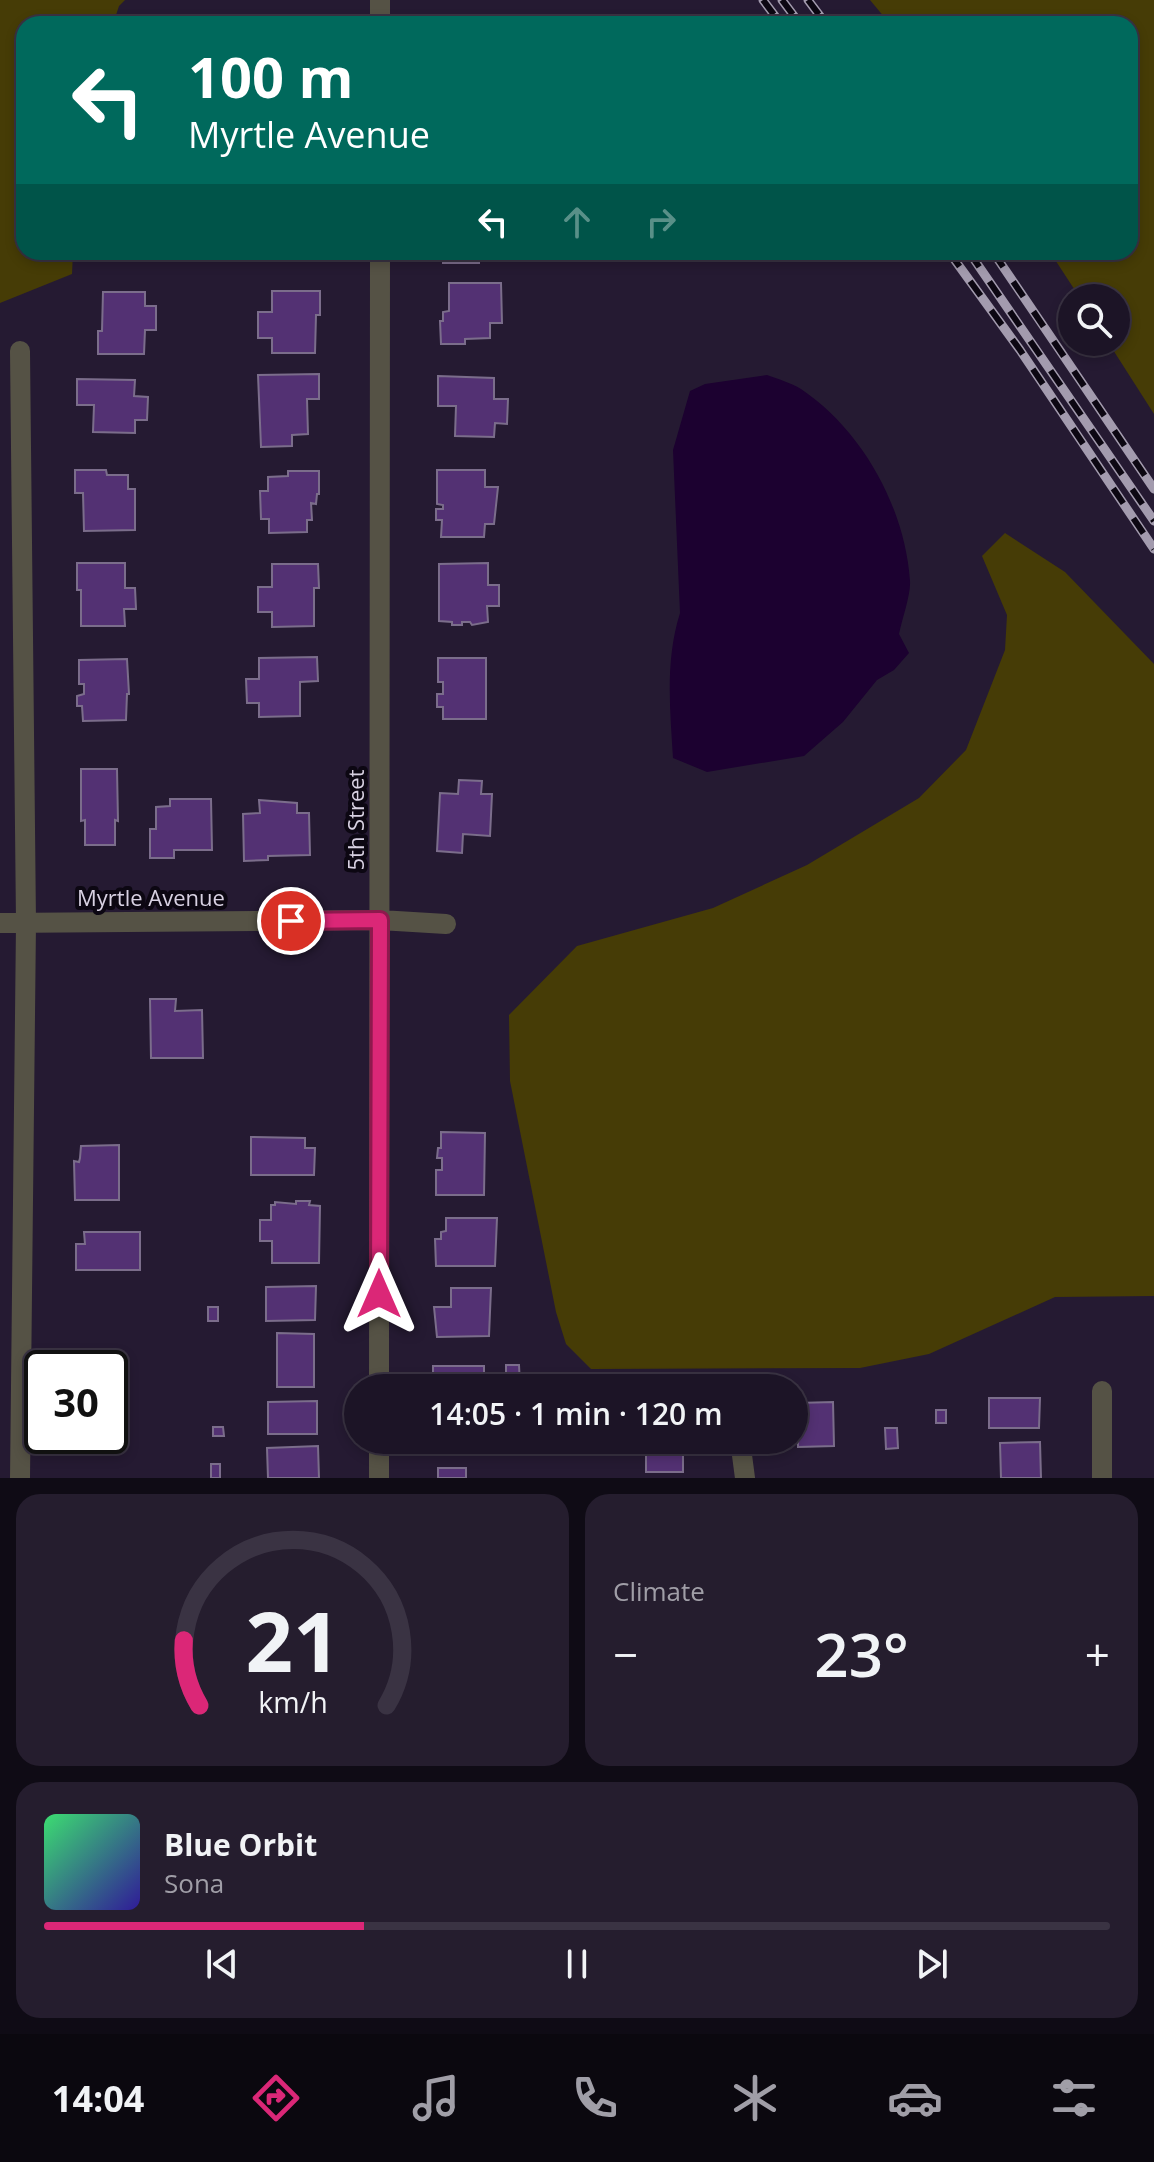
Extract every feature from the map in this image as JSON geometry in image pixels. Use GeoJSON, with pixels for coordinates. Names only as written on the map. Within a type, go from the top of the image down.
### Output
{"type":"FeatureCollection","features":[{"type":"Feature","properties":{"kind":"street","name":"5th Street"},"geometry":{"type":"LineString","coordinates":[[379,1374],[380,260]]}},
{"type":"Feature","properties":{"kind":"street"},"geometry":{"type":"LineString","coordinates":[[20,351],[26,923],[20,1478]]}},
{"type":"Feature","properties":{"kind":"street","name":"Myrtle Avenue"},"geometry":{"type":"LineString","coordinates":[[0,923],[380,920],[446,924]]}},
{"type":"Feature","properties":{"kind":"street"},"geometry":{"type":"LineString","coordinates":[[1102,1391],[1102,1478]]}},
{"type":"Feature","properties":{"kind":"street"},"geometry":{"type":"LineString","coordinates":[[379,1454],[379,1478]]}},
{"type":"Feature","properties":{"kind":"street"},"geometry":{"type":"LineString","coordinates":[[742,1454],[745,1478]]}},
{"type":"Feature","properties":{"kind":"shaded area"},"geometry":{"type":"Polygon","coordinates":[[[0,0],[125,0],[116,16],[16,16],[16,260],[73,260],[72,274],[0,303],[0,0]]]}},
{"type":"Feature","properties":{"kind":"shaded area"},"geometry":{"type":"Polygon","coordinates":[[[870,0],[1154,0],[1154,414],[1117,356],[1130,356],[1130,284],[1071,284],[1055,260],[1138,260],[1138,16],[883,16],[870,0]]]}},
{"type":"Feature","properties":{"kind":"shaded area"},"geometry":{"type":"Polygon","coordinates":[[[767,375],[797,387],[823,406],[861,448],[876,473],[889,499],[906,553],[910,586],[899,634],[909,653],[894,670],[877,680],[843,722],[804,756],[707,772],[673,758],[670,667],[680,613],[673,450],[690,391],[705,384],[767,375]]]}},
{"type":"Feature","properties":{"kind":"shaded area"},"geometry":{"type":"Polygon","coordinates":[[[1005,533],[1065,572],[1154,664],[1154,1296],[1055,1297],[929,1354],[860,1368],[591,1369],[566,1344],[556,1312],[510,1081],[509,1015],[577,946],[713,908],[807,865],[919,798],[966,750],[1005,650],[1007,615],[982,556],[1005,533]]]}},
{"type":"Feature","properties":{"kind":"building"},"geometry":{"type":"Polygon","coordinates":[[[443,260],[479,260],[479,263],[443,263],[443,260]]]}},
{"type":"Feature","properties":{"kind":"building"},"geometry":{"type":"Polygon","coordinates":[[[449,283],[501,283],[502,323],[490,323],[490,338],[465,339],[465,344],[441,344],[440,321],[443,321],[443,312],[449,311],[449,283]]]}},
{"type":"Feature","properties":{"kind":"building"},"geometry":{"type":"Polygon","coordinates":[[[272,291],[320,291],[315,353],[272,353],[272,338],[258,338],[258,312],[272,312],[272,291]]]}},
{"type":"Feature","properties":{"kind":"building"},"geometry":{"type":"Polygon","coordinates":[[[103,292],[145,292],[145,306],[156,306],[156,330],[145,330],[144,354],[98,354],[103,292]]]}},
{"type":"Feature","properties":{"kind":"building"},"geometry":{"type":"Polygon","coordinates":[[[319,374],[319,399],[307,399],[308,434],[292,435],[292,446],[261,447],[258,375],[319,374]]]}},
{"type":"Feature","properties":{"kind":"building"},"geometry":{"type":"Polygon","coordinates":[[[438,376],[494,378],[494,399],[508,399],[507,424],[495,423],[494,437],[455,436],[456,406],[438,406],[438,376]]]}},
{"type":"Feature","properties":{"kind":"building"},"geometry":{"type":"Polygon","coordinates":[[[77,379],[135,380],[134,396],[148,397],[147,420],[135,420],[135,433],[93,432],[94,405],[77,405],[77,379]]]}},
{"type":"Feature","properties":{"kind":"building"},"geometry":{"type":"Polygon","coordinates":[[[75,470],[106,470],[107,475],[128,475],[128,489],[135,489],[135,530],[84,531],[83,493],[75,493],[75,470]]]}},
{"type":"Feature","properties":{"kind":"building"},"geometry":{"type":"Polygon","coordinates":[[[437,470],[485,470],[485,487],[498,487],[494,524],[485,524],[484,537],[441,537],[442,520],[436,520],[436,509],[443,509],[443,505],[437,504],[437,470]]]}},
{"type":"Feature","properties":{"kind":"building"},"geometry":{"type":"Polygon","coordinates":[[[288,471],[319,471],[319,494],[316,504],[311,503],[312,520],[307,520],[307,532],[269,533],[269,519],[261,519],[260,491],[268,491],[268,477],[288,476],[288,471]]]}},
{"type":"Feature","properties":{"kind":"building"},"geometry":{"type":"Polygon","coordinates":[[[77,563],[125,563],[125,588],[135,588],[136,609],[124,609],[125,626],[81,626],[77,563]]]}},
{"type":"Feature","properties":{"kind":"building"},"geometry":{"type":"Polygon","coordinates":[[[488,563],[488,585],[499,585],[499,606],[487,606],[488,622],[452,625],[452,622],[439,621],[439,564],[488,563]]]}},
{"type":"Feature","properties":{"kind":"building"},"geometry":{"type":"Polygon","coordinates":[[[272,564],[318,564],[319,588],[314,588],[314,626],[272,627],[272,612],[258,612],[258,587],[272,587],[272,564]]]}},
{"type":"Feature","properties":{"kind":"building"},"geometry":{"type":"Polygon","coordinates":[[[317,657],[318,681],[300,682],[300,716],[259,717],[259,703],[247,703],[246,679],[259,679],[259,658],[317,657]]]}},
{"type":"Feature","properties":{"kind":"building"},"geometry":{"type":"Polygon","coordinates":[[[438,658],[486,658],[486,719],[443,719],[443,707],[437,707],[437,694],[443,694],[443,682],[438,682],[438,658]]]}},
{"type":"Feature","properties":{"kind":"building"},"geometry":{"type":"Polygon","coordinates":[[[127,659],[129,694],[126,720],[83,721],[82,706],[77,706],[77,696],[84,694],[84,684],[79,684],[79,660],[127,659]]]}},
{"type":"Feature","properties":{"kind":"building"},"geometry":{"type":"Polygon","coordinates":[[[81,769],[117,769],[115,845],[85,845],[85,820],[81,821],[81,769]]]}},
{"type":"Feature","properties":{"kind":"building"},"geometry":{"type":"Polygon","coordinates":[[[459,780],[482,781],[481,794],[492,794],[490,836],[463,834],[462,853],[437,851],[440,793],[458,794],[459,780]]]}},
{"type":"Feature","properties":{"kind":"building"},"geometry":{"type":"Polygon","coordinates":[[[170,799],[211,799],[212,850],[174,850],[174,858],[150,858],[150,829],[156,829],[156,807],[170,806],[170,799]]]}},
{"type":"Feature","properties":{"kind":"building"},"geometry":{"type":"Polygon","coordinates":[[[259,800],[297,803],[297,813],[309,813],[310,855],[268,856],[268,860],[244,861],[243,814],[260,813],[259,800]]]}},
{"type":"Feature","properties":{"kind":"building"},"geometry":{"type":"Polygon","coordinates":[[[150,999],[176,999],[175,1011],[202,1010],[203,1058],[151,1058],[150,999]]]}},
{"type":"Feature","properties":{"kind":"building"},"geometry":{"type":"Polygon","coordinates":[[[441,1132],[485,1133],[484,1195],[436,1195],[436,1170],[442,1170],[442,1158],[437,1158],[438,1148],[441,1148],[441,1132]]]}},
{"type":"Feature","properties":{"kind":"building"},"geometry":{"type":"Polygon","coordinates":[[[251,1137],[305,1138],[305,1148],[315,1148],[314,1175],[251,1175],[251,1137]]]}},
{"type":"Feature","properties":{"kind":"building"},"geometry":{"type":"Polygon","coordinates":[[[119,1145],[119,1200],[75,1200],[74,1161],[79,1162],[81,1146],[119,1145]]]}},
{"type":"Feature","properties":{"kind":"building"},"geometry":{"type":"Polygon","coordinates":[[[296,1201],[310,1201],[309,1205],[320,1206],[319,1263],[272,1263],[272,1241],[260,1241],[260,1220],[271,1220],[271,1205],[275,1202],[296,1204],[296,1201]]]}},
{"type":"Feature","properties":{"kind":"building"},"geometry":{"type":"Polygon","coordinates":[[[446,1218],[497,1218],[495,1266],[436,1266],[435,1239],[441,1239],[441,1232],[446,1231],[446,1218]]]}},
{"type":"Feature","properties":{"kind":"building"},"geometry":{"type":"Polygon","coordinates":[[[84,1232],[140,1232],[140,1270],[76,1270],[76,1244],[85,1244],[84,1232]]]}},
{"type":"Feature","properties":{"kind":"building"},"geometry":{"type":"Polygon","coordinates":[[[316,1286],[315,1320],[266,1321],[266,1287],[316,1286]]]}},
{"type":"Feature","properties":{"kind":"building"},"geometry":{"type":"Polygon","coordinates":[[[451,1288],[491,1288],[489,1336],[437,1337],[434,1307],[451,1307],[451,1288]]]}},
{"type":"Feature","properties":{"kind":"building"},"geometry":{"type":"Polygon","coordinates":[[[208,1307],[218,1307],[218,1321],[208,1321],[208,1307]]]}},
{"type":"Feature","properties":{"kind":"building"},"geometry":{"type":"Polygon","coordinates":[[[277,1333],[314,1334],[314,1387],[277,1387],[277,1333]]]}},
{"type":"Feature","properties":{"kind":"building"},"geometry":{"type":"Polygon","coordinates":[[[506,1365],[519,1365],[519,1374],[506,1374],[506,1365]]]}},
{"type":"Feature","properties":{"kind":"building"},"geometry":{"type":"Polygon","coordinates":[[[433,1366],[484,1366],[484,1374],[433,1374],[433,1366]]]}},
{"type":"Feature","properties":{"kind":"building"},"geometry":{"type":"Polygon","coordinates":[[[989,1398],[1040,1398],[1039,1428],[989,1428],[989,1398]]]}},
{"type":"Feature","properties":{"kind":"building"},"geometry":{"type":"Polygon","coordinates":[[[317,1401],[317,1434],[268,1434],[268,1402],[317,1401]]]}},
{"type":"Feature","properties":{"kind":"building"},"geometry":{"type":"Polygon","coordinates":[[[833,1402],[834,1446],[808,1447],[808,1403],[833,1402]]]}},
{"type":"Feature","properties":{"kind":"building"},"geometry":{"type":"Polygon","coordinates":[[[936,1410],[946,1410],[946,1423],[936,1423],[936,1410]]]}},
{"type":"Feature","properties":{"kind":"building"},"geometry":{"type":"Polygon","coordinates":[[[213,1427],[223,1427],[224,1436],[213,1436],[213,1427]]]}},
{"type":"Feature","properties":{"kind":"building"},"geometry":{"type":"Polygon","coordinates":[[[885,1428],[897,1428],[898,1448],[886,1449],[885,1428]]]}},
{"type":"Feature","properties":{"kind":"building"},"geometry":{"type":"Polygon","coordinates":[[[1040,1442],[1041,1478],[1001,1478],[1000,1443],[1040,1442]]]}},
{"type":"Feature","properties":{"kind":"building"},"geometry":{"type":"Polygon","coordinates":[[[318,1446],[319,1478],[268,1478],[267,1448],[318,1446]]]}},
{"type":"Feature","properties":{"kind":"building"},"geometry":{"type":"Polygon","coordinates":[[[646,1454],[683,1454],[683,1472],[646,1472],[646,1454]]]}},
{"type":"Feature","properties":{"kind":"building"},"geometry":{"type":"Polygon","coordinates":[[[211,1464],[220,1464],[220,1478],[211,1478],[211,1464]]]}},
{"type":"Feature","properties":{"kind":"building"},"geometry":{"type":"Polygon","coordinates":[[[438,1468],[466,1468],[466,1478],[438,1478],[438,1468]]]}},
{"type":"Feature","properties":{"kind":"railway"},"geometry":{"type":"LineString","coordinates":[[763,0],[775,16]]}},
{"type":"Feature","properties":{"kind":"railway"},"geometry":{"type":"LineString","coordinates":[[782,0],[794,16]]}},
{"type":"Feature","properties":{"kind":"railway"},"geometry":{"type":"LineString","coordinates":[[808,0],[820,16]]}},
{"type":"Feature","properties":{"kind":"railway"},"geometry":{"type":"LineString","coordinates":[[955,260],[1020,350],[1154,549]]}},
{"type":"Feature","properties":{"kind":"railway"},"geometry":{"type":"LineString","coordinates":[[975,260],[1154,521]]}},
{"type":"Feature","properties":{"kind":"railway"},"geometry":{"type":"LineString","coordinates":[[998,260],[1154,489]]}},
{"type":"Feature","properties":{"kind":"route"},"geometry":{"type":"LineString","coordinates":[[291,921],[380,920],[379,1294]]}}]}
